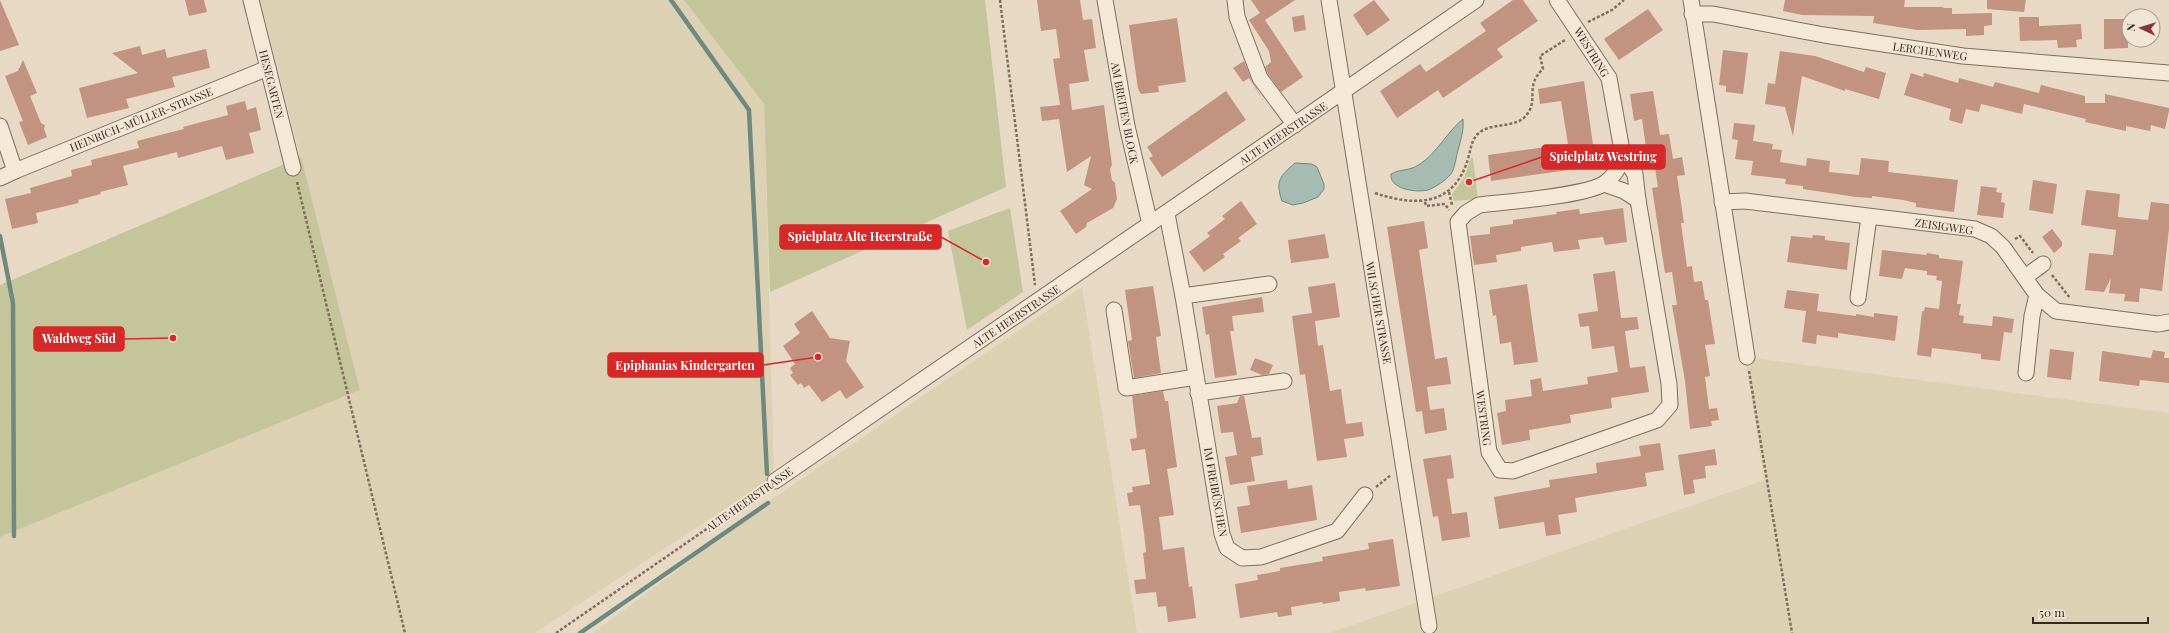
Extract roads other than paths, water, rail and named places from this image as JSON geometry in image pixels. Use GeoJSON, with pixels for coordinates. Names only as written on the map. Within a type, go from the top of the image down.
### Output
{"type":"FeatureCollection","features":[{"type":"Feature","properties":{"kind":"street","name":"HESEGARTEN"},"geometry":{"type":"LineString","coordinates":[[250,0],[293,168]]}},
{"type":"Feature","properties":{"kind":"street","name":"AM BREITEN BLOCK"},"geometry":{"type":"LineString","coordinates":[[1105,0],[1127,126],[1150,224]]}},
{"type":"Feature","properties":{"kind":"street"},"geometry":{"type":"LineString","coordinates":[[1235,0],[1237,18],[1260,78],[1295,125]]}},
{"type":"Feature","properties":{"kind":"street","name":"WILSCHER STRASSE"},"geometry":{"type":"LineString","coordinates":[[1329,0],[1344,92],[1357,187],[1429,626]]}},
{"type":"Feature","properties":{"kind":"street","name":"ALTE HEERSTRASSE"},"geometry":{"type":"LineString","coordinates":[[775,481],[1476,0]]}},
{"type":"Feature","properties":{"kind":"street","name":"WESTRING"},"geometry":{"type":"LineString","coordinates":[[1557,0],[1609,78],[1623,156],[1635,174],[1669,384],[1670,405],[1657,420],[1513,470],[1500,470],[1489,452],[1458,222],[1466,213],[1478,205],[1584,192],[1604,184]]}},
{"type":"Feature","properties":{"kind":"street","name":"LERCHENWEG"},"geometry":{"type":"LineString","coordinates":[[1747,357],[1692,7],[1713,14],[1824,36],[1963,56],[2169,73]]}},
{"type":"Feature","properties":{"kind":"street","name":"HEINRICH-MÜLLER-STRASSE"},"geometry":{"type":"LineString","coordinates":[[0,178],[268,68]]}},
{"type":"Feature","properties":{"kind":"street"},"geometry":{"type":"LineString","coordinates":[[0,126],[15,171]]}},
{"type":"Feature","properties":{"kind":"street"},"geometry":{"type":"LineString","coordinates":[[1623,156],[1617,172],[1604,184],[1624,191],[1638,200]]}},
{"type":"Feature","properties":{"kind":"street","name":"ZEISIGWEG"},"geometry":{"type":"LineString","coordinates":[[1722,202],[1744,201],[1975,229],[1991,236],[2003,247],[2037,295],[2056,311],[2158,324],[2169,322]]}},
{"type":"Feature","properties":{"kind":"street","name":"IM FREIBÜSCHEN"},"geometry":{"type":"LineString","coordinates":[[1166,214],[1183,296],[1222,534],[1227,548],[1242,558],[1260,557],[1337,531],[1365,495]]}},
{"type":"Feature","properties":{"kind":"street"},"geometry":{"type":"LineString","coordinates":[[1858,298],[1869,217]]}},
{"type":"Feature","properties":{"kind":"street"},"geometry":{"type":"LineString","coordinates":[[2025,278],[2043,264]]}},
{"type":"Feature","properties":{"kind":"street"},"geometry":{"type":"LineString","coordinates":[[1183,296],[1269,284]]}},
{"type":"Feature","properties":{"kind":"street"},"geometry":{"type":"LineString","coordinates":[[2026,373],[2032,316],[2037,295]]}},
{"type":"Feature","properties":{"kind":"street"},"geometry":{"type":"LineString","coordinates":[[1114,310],[1126,388],[1196,377]]}},
{"type":"Feature","properties":{"kind":"street"},"geometry":{"type":"LineString","coordinates":[[1198,393],[1284,381]]}},
{"type":"Feature","properties":{"kind":"waterway"},"geometry":{"type":"LineString","coordinates":[[671,0],[749,110],[767,474]]}},
{"type":"Feature","properties":{"kind":"waterway"},"geometry":{"type":"LineString","coordinates":[[0,236],[13,303],[14,536]]}},
{"type":"Feature","properties":{"kind":"waterway"},"geometry":{"type":"LineString","coordinates":[[580,633],[768,503]]}},
{"type":"Feature","properties":{"kind":"place","name":"Spielplatz Westring"},"geometry":{"type":"Point","coordinates":[1469,182]}},
{"type":"Feature","properties":{"kind":"place","name":"Spielplatz Alte Heerstraße"},"geometry":{"type":"Point","coordinates":[986,262]}},
{"type":"Feature","properties":{"kind":"place","name":"Waldweg Süd"},"geometry":{"type":"Point","coordinates":[173,338]}},
{"type":"Feature","properties":{"kind":"place","name":"Epiphanias Kindergarten"},"geometry":{"type":"Point","coordinates":[818,357]}}]}
